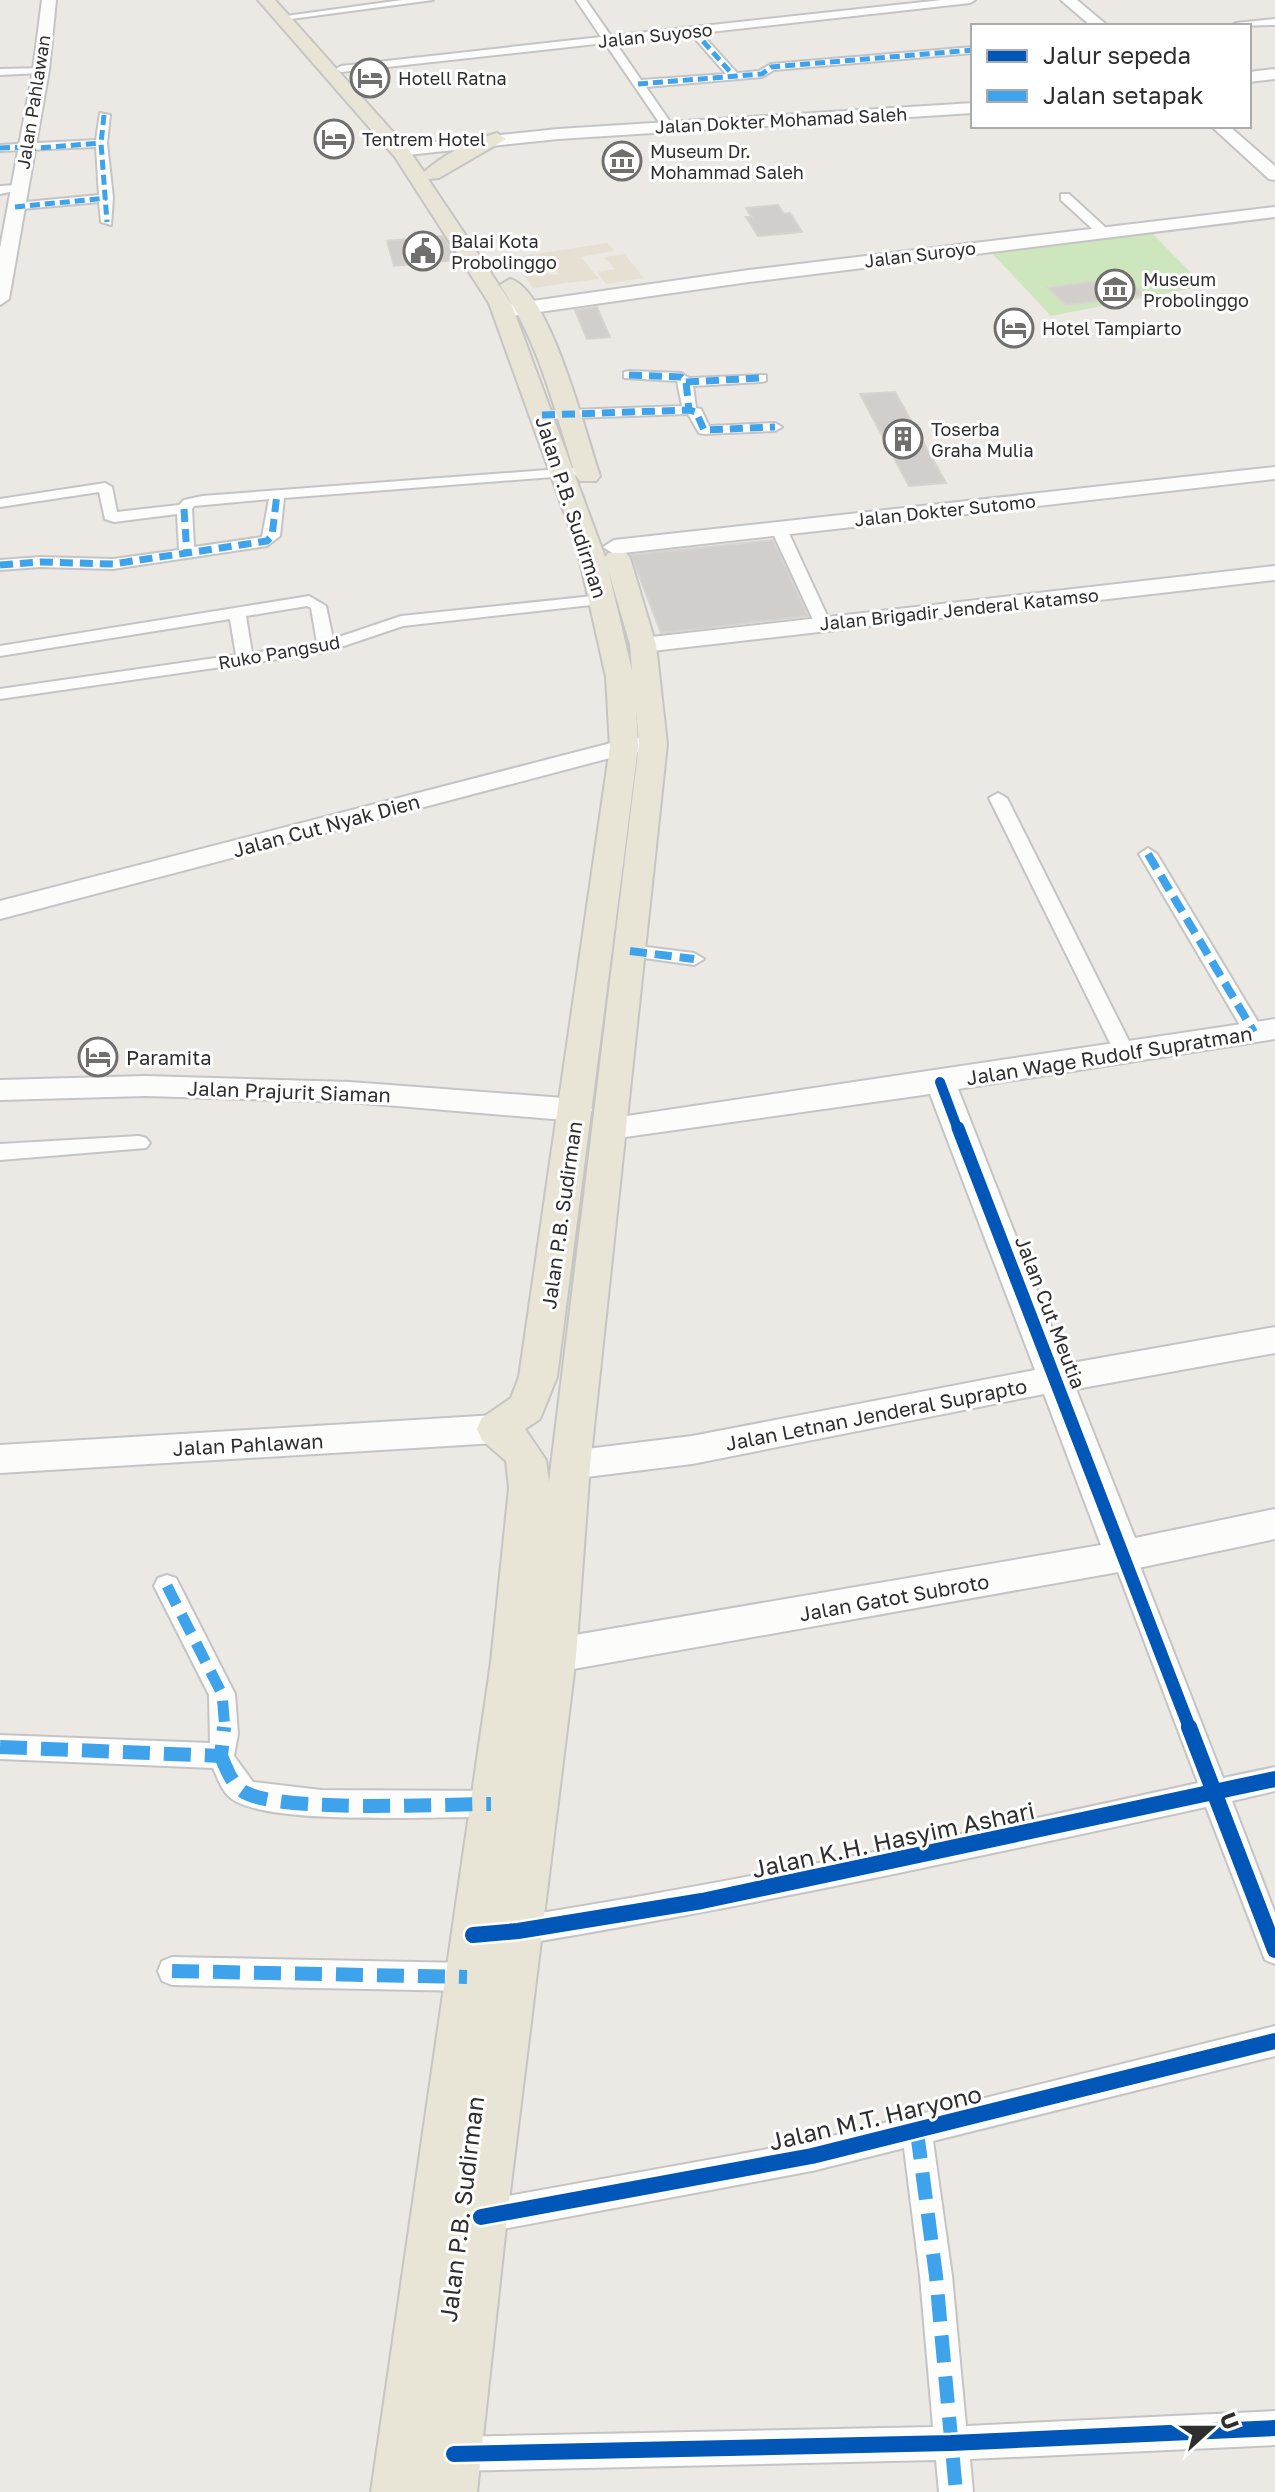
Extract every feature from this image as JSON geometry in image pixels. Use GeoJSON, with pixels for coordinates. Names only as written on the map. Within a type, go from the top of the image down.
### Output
{"type":"FeatureCollection","features":[{"type":"Feature","properties":{"kind":"main road","name":"Jalan Pahlawan"},"geometry":{"type":"LineString","coordinates":[[0,299],[41,70],[49,0]]}},
{"type":"Feature","properties":{"kind":"main road","name":"Jalan P.B. Sudirman"},"geometry":{"type":"LineString","coordinates":[[266,0],[405,150],[432,174],[473,247]]}},
{"type":"Feature","properties":{"kind":"main road","name":"Jalan P.B. Sudirman"},"geometry":{"type":"LineString","coordinates":[[278,0],[341,69],[405,150],[514,306],[570,414],[575,472],[620,677],[624,747],[577,1110],[538,1377],[526,1408],[496,1429],[513,1440],[530,1464],[534,1659],[491,1804],[481,2217],[452,2473]]}},
{"type":"Feature","properties":{"kind":"main road"},"geometry":{"type":"LineString","coordinates":[[1068,0],[1098,24]]}},
{"type":"Feature","properties":{"kind":"main road"},"geometry":{"type":"LineString","coordinates":[[1251,77],[1275,74]]}},
{"type":"Feature","properties":{"kind":"main road","name":"Jalan Dokter Mohamad Saleh"},"geometry":{"type":"LineString","coordinates":[[405,150],[497,139],[667,126],[971,108]]}},
{"type":"Feature","properties":{"kind":"main road"},"geometry":{"type":"LineString","coordinates":[[1221,128],[1275,175]]}},
{"type":"Feature","properties":{"kind":"main road"},"geometry":{"type":"LineString","coordinates":[[432,174],[462,154],[497,139]]}},
{"type":"Feature","properties":{"kind":"main road","name":"Jalan Suroyo"},"geometry":{"type":"LineString","coordinates":[[514,306],[1275,212]]}},
{"type":"Feature","properties":{"kind":"main road","name":"Jalan P.B. Sudirman"},"geometry":{"type":"LineString","coordinates":[[399,2492],[486,1947],[570,1465],[653,744],[643,645],[614,547],[542,415],[514,306]]}},
{"type":"Feature","properties":{"kind":"main road"},"geometry":{"type":"LineString","coordinates":[[1268,474],[1275,495]]}},
{"type":"Feature","properties":{"kind":"main road","name":"Jalan Dokter Sutomo"},"geometry":{"type":"LineString","coordinates":[[614,547],[1268,474]]}},
{"type":"Feature","properties":{"kind":"main road","name":"Jalan Brigadir Jenderal Katamso"},"geometry":{"type":"LineString","coordinates":[[643,645],[1275,573]]}},
{"type":"Feature","properties":{"kind":"main road","name":"Jalan Cut Nyak Dien"},"geometry":{"type":"LineString","coordinates":[[0,910],[624,747],[653,744]]}},
{"type":"Feature","properties":{"kind":"main road","name":"Jalan Wage Rudolf Supratman"},"geometry":{"type":"LineString","coordinates":[[611,1128],[940,1082],[1264,1030]]}},
{"type":"Feature","properties":{"kind":"main road","name":"Jalan Cut Meutia"},"geometry":{"type":"LineString","coordinates":[[940,1082],[1124,1556]]}},
{"type":"Feature","properties":{"kind":"main road","name":"Jalan Prajurit Siaman"},"geometry":{"type":"LineString","coordinates":[[0,1090],[145,1086],[350,1092],[577,1110]]}},
{"type":"Feature","properties":{"kind":"main road","name":"Jalan Letnan Jenderal Suprapto"},"geometry":{"type":"LineString","coordinates":[[570,1465],[692,1450],[1055,1379],[1275,1340]]}},
{"type":"Feature","properties":{"kind":"main road","name":"Jalan Pahlawan"},"geometry":{"type":"LineString","coordinates":[[0,1459],[496,1429]]}},
{"type":"Feature","properties":{"kind":"main road","name":"Jalan Gatot Subroto"},"geometry":{"type":"LineString","coordinates":[[534,1659],[1124,1556],[1275,1524]]}},
{"type":"Feature","properties":{"kind":"street"},"geometry":{"type":"LineString","coordinates":[[291,16],[428,0]]}},
{"type":"Feature","properties":{"kind":"street"},"geometry":{"type":"LineString","coordinates":[[581,0],[667,126]]}},
{"type":"Feature","properties":{"kind":"street","name":"Jalan Suyoso"},"geometry":{"type":"LineString","coordinates":[[341,69],[970,0]]}},
{"type":"Feature","properties":{"kind":"street"},"geometry":{"type":"LineString","coordinates":[[1251,24],[1275,22]]}},
{"type":"Feature","properties":{"kind":"street"},"geometry":{"type":"LineString","coordinates":[[693,30],[733,75]]}},
{"type":"Feature","properties":{"kind":"street"},"geometry":{"type":"LineString","coordinates":[[638,84],[765,73],[767,68],[781,66],[971,50]]}},
{"type":"Feature","properties":{"kind":"street"},"geometry":{"type":"LineString","coordinates":[[0,72],[41,70]]}},
{"type":"Feature","properties":{"kind":"street"},"geometry":{"type":"LineString","coordinates":[[104,115],[101,143],[107,222]]}},
{"type":"Feature","properties":{"kind":"street"},"geometry":{"type":"LineString","coordinates":[[0,148],[101,143]]}},
{"type":"Feature","properties":{"kind":"street"},"geometry":{"type":"LineString","coordinates":[[0,190],[17,198],[107,198]]}},
{"type":"Feature","properties":{"kind":"street"},"geometry":{"type":"LineString","coordinates":[[1065,197],[1102,231]]}},
{"type":"Feature","properties":{"kind":"street"},"geometry":{"type":"LineString","coordinates":[[629,375],[681,377],[686,382],[689,410]]}},
{"type":"Feature","properties":{"kind":"street"},"geometry":{"type":"LineString","coordinates":[[686,382],[761,378]]}},
{"type":"Feature","properties":{"kind":"street"},"geometry":{"type":"LineString","coordinates":[[542,415],[689,410],[696,412],[704,430],[775,427]]}},
{"type":"Feature","properties":{"kind":"street"},"geometry":{"type":"LineString","coordinates":[[0,503],[105,487],[111,517],[184,509],[193,501],[575,472]]}},
{"type":"Feature","properties":{"kind":"street"},"geometry":{"type":"LineString","coordinates":[[0,565],[40,562],[113,564],[187,555],[271,539],[277,494]]}},
{"type":"Feature","properties":{"kind":"street"},"geometry":{"type":"LineString","coordinates":[[184,509],[187,555]]}},
{"type":"Feature","properties":{"kind":"street"},"geometry":{"type":"LineString","coordinates":[[778,527],[823,624]]}},
{"type":"Feature","properties":{"kind":"street","name":"Ruko Pangsud"},"geometry":{"type":"LineString","coordinates":[[0,694],[326,647],[401,621],[603,600]]}},
{"type":"Feature","properties":{"kind":"street"},"geometry":{"type":"LineString","coordinates":[[0,651],[298,602],[315,603],[326,647]]}},
{"type":"Feature","properties":{"kind":"street"},"geometry":{"type":"LineString","coordinates":[[237,612],[245,660]]}},
{"type":"Feature","properties":{"kind":"street"},"geometry":{"type":"LineString","coordinates":[[998,798],[1125,1053]]}},
{"type":"Feature","properties":{"kind":"street"},"geometry":{"type":"LineString","coordinates":[[1148,854],[1264,1030]]}},
{"type":"Feature","properties":{"kind":"street"},"geometry":{"type":"LineString","coordinates":[[630,951],[694,959]]}},
{"type":"Feature","properties":{"kind":"street"},"geometry":{"type":"LineString","coordinates":[[0,1152],[139,1143]]}},
{"type":"Feature","properties":{"kind":"street"},"geometry":{"type":"LineString","coordinates":[[1124,1556],[1275,1950]]}},
{"type":"Feature","properties":{"kind":"street"},"geometry":{"type":"LineString","coordinates":[[167,1586],[222,1694],[225,1734],[221,1756],[234,1782],[246,1794],[292,1802],[491,1804]]}},
{"type":"Feature","properties":{"kind":"street"},"geometry":{"type":"LineString","coordinates":[[0,1747],[221,1756]]}},
{"type":"Feature","properties":{"kind":"street","name":"Jalan K.H. Hasyim Ashari"},"geometry":{"type":"LineString","coordinates":[[172,1971],[486,1947],[1275,1779]]}},
{"type":"Feature","properties":{"kind":"street","name":"Jalan M.T. Haryono"},"geometry":{"type":"LineString","coordinates":[[481,2217],[812,2156],[1275,2041]]}},
{"type":"Feature","properties":{"kind":"street"},"geometry":{"type":"LineString","coordinates":[[917,2132],[936,2276],[956,2492]]}},
{"type":"Feature","properties":{"kind":"street"},"geometry":{"type":"LineString","coordinates":[[452,2473],[951,2443],[1275,2428]]}},
{"type":"Feature","properties":{"kind":"shaded area"},"geometry":{"type":"Polygon","coordinates":[[[607,243],[614,251],[581,257],[599,279],[568,283],[565,279],[566,283],[533,288],[511,258],[533,254],[550,275],[559,274],[553,264],[544,265],[535,254],[607,243]]]}},
{"type":"Feature","properties":{"kind":"shaded area"},"geometry":{"type":"Polygon","coordinates":[[[624,254],[644,278],[606,284],[597,272],[615,269],[604,257],[624,254]]]}},
{"type":"Feature","properties":{"kind":"green space"},"geometry":{"type":"Polygon","coordinates":[[[1148,229],[1204,286],[1051,316],[988,249],[1148,229]]]}},
{"type":"Feature","properties":{"kind":"building"},"geometry":{"type":"Polygon","coordinates":[[[778,205],[784,214],[790,213],[802,232],[758,236],[746,217],[752,217],[746,208],[778,205]]]}},
{"type":"Feature","properties":{"kind":"building","name":"Balai Kota Probolinggo"},"geometry":{"type":"Polygon","coordinates":[[[443,236],[458,260],[394,266],[387,241],[443,236]]]}},
{"type":"Feature","properties":{"kind":"building","name":"Museum Probolinggo"},"geometry":{"type":"Polygon","coordinates":[[[1125,277],[1143,295],[1066,305],[1048,288],[1125,277]]]}},
{"type":"Feature","properties":{"kind":"building"},"geometry":{"type":"Polygon","coordinates":[[[597,307],[610,337],[587,339],[575,310],[597,307]]]}},
{"type":"Feature","properties":{"kind":"building","name":"Toserba Graha Mulia"},"geometry":{"type":"Polygon","coordinates":[[[895,392],[946,483],[909,486],[860,394],[895,392]]]}},
{"type":"Feature","properties":{"kind":"building"},"geometry":{"type":"Polygon","coordinates":[[[773,540],[808,616],[661,633],[631,555],[773,540]]]}},
{"type":"Feature","properties":{"kind":"marked path"},"geometry":{"type":"LineString","coordinates":[[693,30],[733,75]]}},
{"type":"Feature","properties":{"kind":"marked path"},"geometry":{"type":"LineString","coordinates":[[638,84],[762,74],[771,67],[971,50]]}},
{"type":"Feature","properties":{"kind":"marked path"},"geometry":{"type":"LineString","coordinates":[[104,115],[101,143],[107,222]]}},
{"type":"Feature","properties":{"kind":"marked path"},"geometry":{"type":"LineString","coordinates":[[26,149],[101,143]]}},
{"type":"Feature","properties":{"kind":"marked path"},"geometry":{"type":"LineString","coordinates":[[0,148],[26,147]]}},
{"type":"Feature","properties":{"kind":"marked path"},"geometry":{"type":"LineString","coordinates":[[15,207],[107,198]]}},
{"type":"Feature","properties":{"kind":"marked path"},"geometry":{"type":"LineString","coordinates":[[629,375],[681,377],[686,382],[689,410]]}},
{"type":"Feature","properties":{"kind":"marked path"},"geometry":{"type":"LineString","coordinates":[[686,382],[761,378]]}},
{"type":"Feature","properties":{"kind":"marked path"},"geometry":{"type":"LineString","coordinates":[[542,415],[689,410],[696,412],[704,430],[775,427]]}},
{"type":"Feature","properties":{"kind":"marked path"},"geometry":{"type":"LineString","coordinates":[[0,565],[40,562],[113,564],[267,541],[272,536],[277,494]]}},
{"type":"Feature","properties":{"kind":"marked path"},"geometry":{"type":"LineString","coordinates":[[184,509],[187,555]]}},
{"type":"Feature","properties":{"kind":"marked path"},"geometry":{"type":"LineString","coordinates":[[1148,854],[1254,1032]]}},
{"type":"Feature","properties":{"kind":"marked path"},"geometry":{"type":"LineString","coordinates":[[630,951],[694,959]]}},
{"type":"Feature","properties":{"kind":"marked path"},"geometry":{"type":"LineString","coordinates":[[0,1747],[221,1756],[225,1734],[222,1694],[167,1586]]}},
{"type":"Feature","properties":{"kind":"marked path"},"geometry":{"type":"LineString","coordinates":[[221,1756],[236,1785],[244,1792],[260,1797],[321,1803],[491,1804]]}},
{"type":"Feature","properties":{"kind":"marked path"},"geometry":{"type":"LineString","coordinates":[[172,1971],[467,1977]]}},
{"type":"Feature","properties":{"kind":"marked path"},"geometry":{"type":"LineString","coordinates":[[917,2132],[936,2276],[956,2492]]}},
{"type":"Feature","properties":{"kind":"cycle path"},"geometry":{"type":"LineString","coordinates":[[940,1082],[1275,1950]]}},
{"type":"Feature","properties":{"kind":"cycle path"},"geometry":{"type":"LineString","coordinates":[[473,1935],[518,1931],[702,1901],[1275,1779]]}},
{"type":"Feature","properties":{"kind":"cycle path"},"geometry":{"type":"LineString","coordinates":[[481,2217],[812,2156],[1275,2041]]}},
{"type":"Feature","properties":{"kind":"cycle path"},"geometry":{"type":"LineString","coordinates":[[454,2454],[951,2443],[1275,2428]]}},
{"type":"Feature","properties":{"kind":"place","name":"Hotell Ratna"},"geometry":{"type":"Point","coordinates":[370,78]}},
{"type":"Feature","properties":{"kind":"place","name":"Tentrem Hotel"},"geometry":{"type":"Point","coordinates":[334,139]}},
{"type":"Feature","properties":{"kind":"place","name":"Museum Dr. Mohammad Saleh"},"geometry":{"type":"Point","coordinates":[622,161]}},
{"type":"Feature","properties":{"kind":"place","name":"Balai Kota Probolinggo"},"geometry":{"type":"Point","coordinates":[423,251]}},
{"type":"Feature","properties":{"kind":"place","name":"Museum Probolinggo"},"geometry":{"type":"Point","coordinates":[1115,289]}},
{"type":"Feature","properties":{"kind":"place","name":"Hotel Tampiarto"},"geometry":{"type":"Point","coordinates":[1014,328]}},
{"type":"Feature","properties":{"kind":"place","name":"Toserba Graha Mulia"},"geometry":{"type":"Point","coordinates":[903,439]}},
{"type":"Feature","properties":{"kind":"place","name":"Paramita"},"geometry":{"type":"Point","coordinates":[98,1057]}}]}
